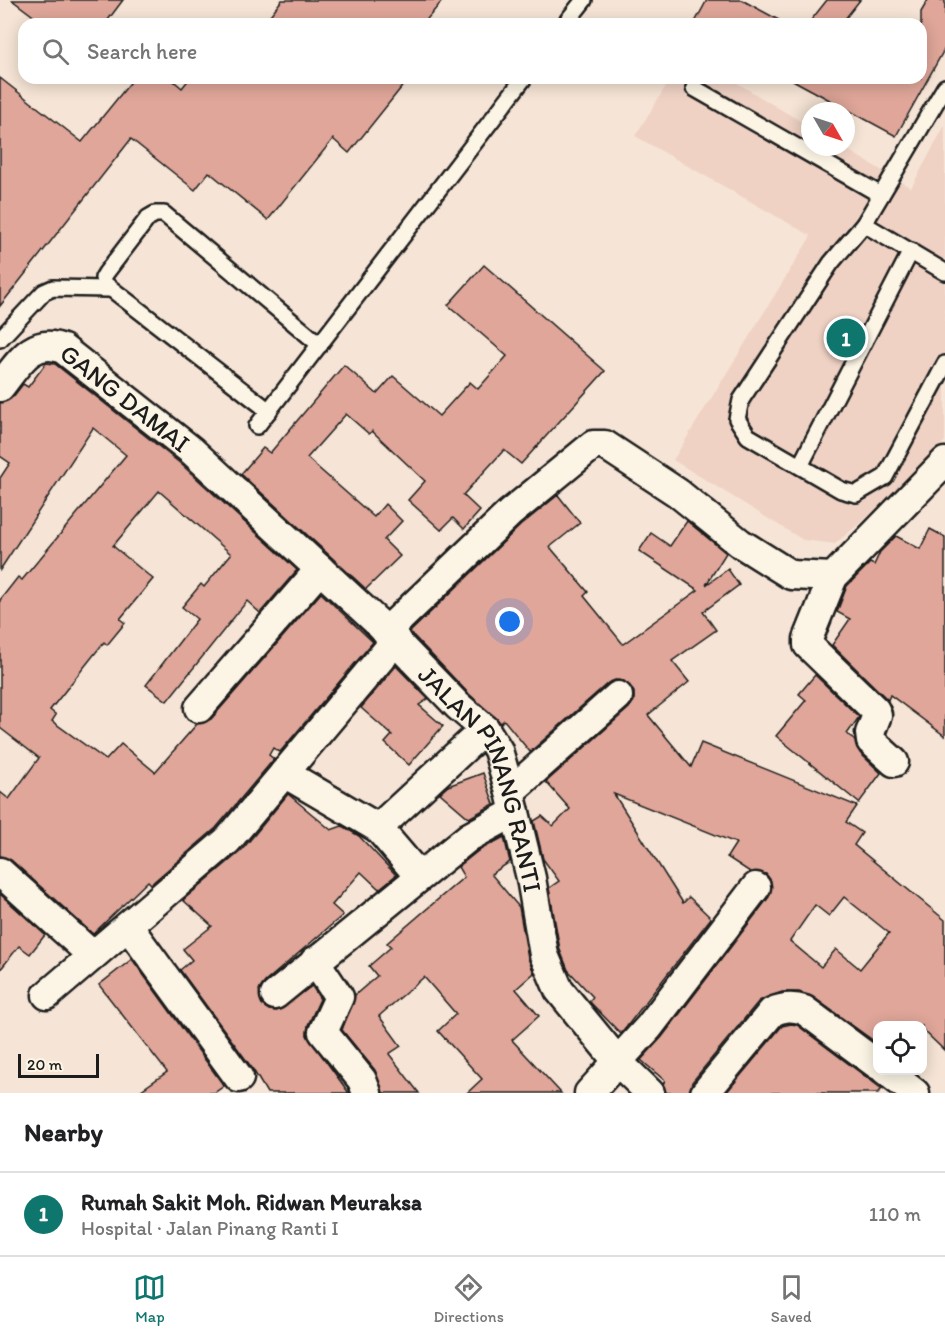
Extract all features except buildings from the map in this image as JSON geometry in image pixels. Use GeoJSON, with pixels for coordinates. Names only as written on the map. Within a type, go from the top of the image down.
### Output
{"type":"FeatureCollection","features":[{"type":"Feature","properties":{"kind":"street","name":"GANG DAMAI"},"geometry":{"type":"LineString","coordinates":[[0,387],[30,350],[45,344],[63,349],[192,451],[248,503]]}},
{"type":"Feature","properties":{"kind":"street"},"geometry":{"type":"LineString","coordinates":[[47,995],[228,840],[284,773],[391,636],[510,513],[593,445],[605,445],[669,487],[740,543],[791,575],[833,577]]}},
{"type":"Feature","properties":{"kind":"street"},"geometry":{"type":"LineString","coordinates":[[894,762],[871,741],[870,733],[877,715],[875,710],[808,645],[808,639],[833,577],[945,462]]}},
{"type":"Feature","properties":{"kind":"street","name":"JALAN PINANG RANTI"},"geometry":{"type":"LineString","coordinates":[[248,503],[391,636],[458,706],[485,729],[498,750],[513,802],[548,964],[559,990],[618,1062],[650,1093]]}},
{"type":"Feature","properties":{"kind":"street"},"geometry":{"type":"LineString","coordinates":[[199,708],[320,569]]}},
{"type":"Feature","properties":{"kind":"street"},"geometry":{"type":"LineString","coordinates":[[275,995],[513,802],[618,696]]}},
{"type":"Feature","properties":{"kind":"street"},"geometry":{"type":"LineString","coordinates":[[378,828],[485,729]]}},
{"type":"Feature","properties":{"kind":"street"},"geometry":{"type":"LineString","coordinates":[[284,773],[378,828],[420,876]]}},
{"type":"Feature","properties":{"kind":"street"},"geometry":{"type":"LineString","coordinates":[[0,872],[92,955]]}},
{"type":"Feature","properties":{"kind":"street"},"geometry":{"type":"LineString","coordinates":[[589,1093],[649,1027],[756,887]]}},
{"type":"Feature","properties":{"kind":"street"},"geometry":{"type":"LineString","coordinates":[[128,926],[239,1078]]}},
{"type":"Feature","properties":{"kind":"street"},"geometry":{"type":"LineString","coordinates":[[315,961],[339,997],[323,1032],[362,1080],[367,1093]]}},
{"type":"Feature","properties":{"kind":"street"},"geometry":{"type":"LineString","coordinates":[[705,1093],[772,1012],[782,1008],[795,1007],[804,1010],[873,1061]]}},
{"type":"Feature","properties":{"kind":"lane"},"geometry":{"type":"LineString","coordinates":[[568,18],[576,3]]}},
{"type":"Feature","properties":{"kind":"lane"},"geometry":{"type":"LineString","coordinates":[[257,426],[519,84]]}},
{"type":"Feature","properties":{"kind":"lane"},"geometry":{"type":"LineString","coordinates":[[945,87],[864,224],[831,263],[738,408],[736,419],[748,436],[841,490],[855,494],[868,489],[885,477],[945,364]]}},
{"type":"Feature","properties":{"kind":"lane"},"geometry":{"type":"LineString","coordinates":[[694,88],[881,195]]}},
{"type":"Feature","properties":{"kind":"lane"},"geometry":{"type":"LineString","coordinates":[[269,411],[108,288],[103,278],[148,218],[160,213],[320,345]]}},
{"type":"Feature","properties":{"kind":"lane"},"geometry":{"type":"LineString","coordinates":[[864,224],[945,272]]}},
{"type":"Feature","properties":{"kind":"lane"},"geometry":{"type":"LineString","coordinates":[[800,466],[911,252]]}},
{"type":"Feature","properties":{"kind":"lane"},"geometry":{"type":"LineString","coordinates":[[0,339],[44,292],[53,288],[108,288]]}},
{"type":"Feature","properties":{"kind":"shaded area"},"geometry":{"type":"Polygon","coordinates":[[[667,84],[739,84],[801,122],[801,156],[855,154],[911,188],[945,125],[945,441],[897,492],[835,544],[803,540],[673,460],[811,236],[635,136],[667,84]]]}},
{"type":"Feature","properties":{"kind":"place","name":"Rumah Sakit Moh. Ridwan Meuraksa"},"geometry":{"type":"Point","coordinates":[846,338]}}]}
